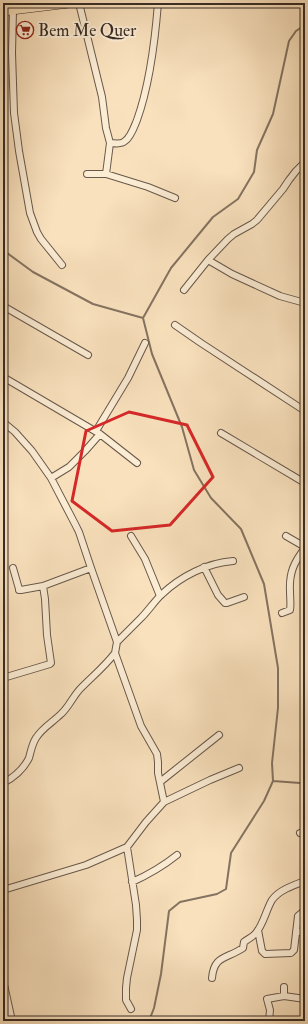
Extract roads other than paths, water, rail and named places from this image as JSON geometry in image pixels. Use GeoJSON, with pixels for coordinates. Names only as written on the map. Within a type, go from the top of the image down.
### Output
{"type":"FeatureCollection","features":[{"type":"Feature","properties":{"kind":"main road"},"geometry":{"type":"LineString","coordinates":[[3,11],[69,3]]}},
{"type":"Feature","properties":{"kind":"street"},"geometry":{"type":"LineString","coordinates":[[79,3],[102,97],[106,128],[110,143],[106,174]]}},
{"type":"Feature","properties":{"kind":"street"},"geometry":{"type":"LineString","coordinates":[[110,143],[120,144],[126,141],[133,130],[141,108],[147,85],[158,3]]}},
{"type":"Feature","properties":{"kind":"street"},"geometry":{"type":"LineString","coordinates":[[13,10],[12,53],[14,113],[30,213],[41,239],[62,265]]}},
{"type":"Feature","properties":{"kind":"street"},"geometry":{"type":"LineString","coordinates":[[184,290],[208,260],[228,239],[257,220],[305,162]]}},
{"type":"Feature","properties":{"kind":"street"},"geometry":{"type":"LineString","coordinates":[[87,174],[106,174],[148,187],[175,198]]}},
{"type":"Feature","properties":{"kind":"street"},"geometry":{"type":"LineString","coordinates":[[208,260],[232,274],[280,296],[305,303]]}},
{"type":"Feature","properties":{"kind":"street"},"geometry":{"type":"LineString","coordinates":[[3,306],[88,355]]}},
{"type":"Feature","properties":{"kind":"street"},"geometry":{"type":"LineString","coordinates":[[175,325],[305,411]]}},
{"type":"Feature","properties":{"kind":"street"},"geometry":{"type":"LineString","coordinates":[[51,478],[68,467],[85,451],[98,433],[145,343]]}},
{"type":"Feature","properties":{"kind":"street"},"geometry":{"type":"LineString","coordinates":[[3,377],[98,433],[137,463]]}},
{"type":"Feature","properties":{"kind":"street"},"geometry":{"type":"LineString","coordinates":[[3,422],[32,451],[51,478],[79,532],[117,642],[115,653],[108,663],[75,694],[62,713],[41,731],[36,738],[21,771],[3,783]]}},
{"type":"Feature","properties":{"kind":"street"},"geometry":{"type":"LineString","coordinates":[[221,433],[305,483]]}},
{"type":"Feature","properties":{"kind":"street"},"geometry":{"type":"LineString","coordinates":[[131,536],[145,559],[160,596]]}},
{"type":"Feature","properties":{"kind":"street"},"geometry":{"type":"LineString","coordinates":[[282,613],[290,610],[290,590],[293,566],[305,548],[286,536]]}},
{"type":"Feature","properties":{"kind":"street"},"geometry":{"type":"LineString","coordinates":[[117,642],[171,586],[204,567],[222,562],[233,561]]}},
{"type":"Feature","properties":{"kind":"street"},"geometry":{"type":"LineString","coordinates":[[204,567],[218,595],[225,603],[244,597]]}},
{"type":"Feature","properties":{"kind":"street"},"geometry":{"type":"LineString","coordinates":[[12,568],[19,590],[43,586],[91,568]]}},
{"type":"Feature","properties":{"kind":"street"},"geometry":{"type":"LineString","coordinates":[[3,678],[51,663],[45,622],[45,599],[43,586]]}},
{"type":"Feature","properties":{"kind":"street"},"geometry":{"type":"LineString","coordinates":[[115,653],[141,726],[157,754],[164,802]]}},
{"type":"Feature","properties":{"kind":"street"},"geometry":{"type":"LineString","coordinates":[[160,782],[219,735]]}},
{"type":"Feature","properties":{"kind":"street"},"geometry":{"type":"LineString","coordinates":[[3,890],[86,865],[127,848],[146,822],[164,802],[210,780],[240,768]]}},
{"type":"Feature","properties":{"kind":"street"},"geometry":{"type":"LineString","coordinates":[[127,848],[137,920],[137,930],[126,988],[126,1000],[131,1009]]}},
{"type":"Feature","properties":{"kind":"street"},"geometry":{"type":"LineString","coordinates":[[132,882],[158,870],[177,856]]}},
{"type":"Feature","properties":{"kind":"street"},"geometry":{"type":"LineString","coordinates":[[212,978],[215,964],[242,949],[244,942],[255,934],[272,900],[278,894],[295,884],[305,881]]}},
{"type":"Feature","properties":{"kind":"street"},"geometry":{"type":"LineString","coordinates":[[258,930],[262,951],[265,954],[292,953],[294,950],[298,916],[305,910]]}},
{"type":"Feature","properties":{"kind":"street"},"geometry":{"type":"LineString","coordinates":[[296,932],[305,932]]}},
{"type":"Feature","properties":{"kind":"street"},"geometry":{"type":"LineString","coordinates":[[3,980],[12,1021]]}},
{"type":"Feature","properties":{"kind":"street"},"geometry":{"type":"LineString","coordinates":[[284,987],[284,996]]}},
{"type":"Feature","properties":{"kind":"street"},"geometry":{"type":"LineString","coordinates":[[268,1021],[270,1010],[267,999],[284,996],[305,999]]}},
{"type":"Feature","properties":{"kind":"waterway"},"geometry":{"type":"LineString","coordinates":[[149,1021],[154,1008],[161,974],[169,911],[180,902],[217,894],[226,889],[231,853],[264,801],[273,781],[272,763],[278,708],[278,668],[264,584],[241,529],[211,498],[194,470],[182,427],[152,354],[143,318],[171,268],[213,217],[238,199],[254,172],[257,150],[273,114],[289,41],[296,31],[305,25]]}},
{"type":"Feature","properties":{"kind":"waterway"},"geometry":{"type":"LineString","coordinates":[[3,250],[33,272],[93,304],[143,318]]}},
{"type":"Feature","properties":{"kind":"waterway"},"geometry":{"type":"LineString","coordinates":[[273,781],[300,783],[305,780]]}},
{"type":"Feature","properties":{"kind":"place","name":"Bem Me Quer"},"geometry":{"type":"Point","coordinates":[25,30]}}]}
